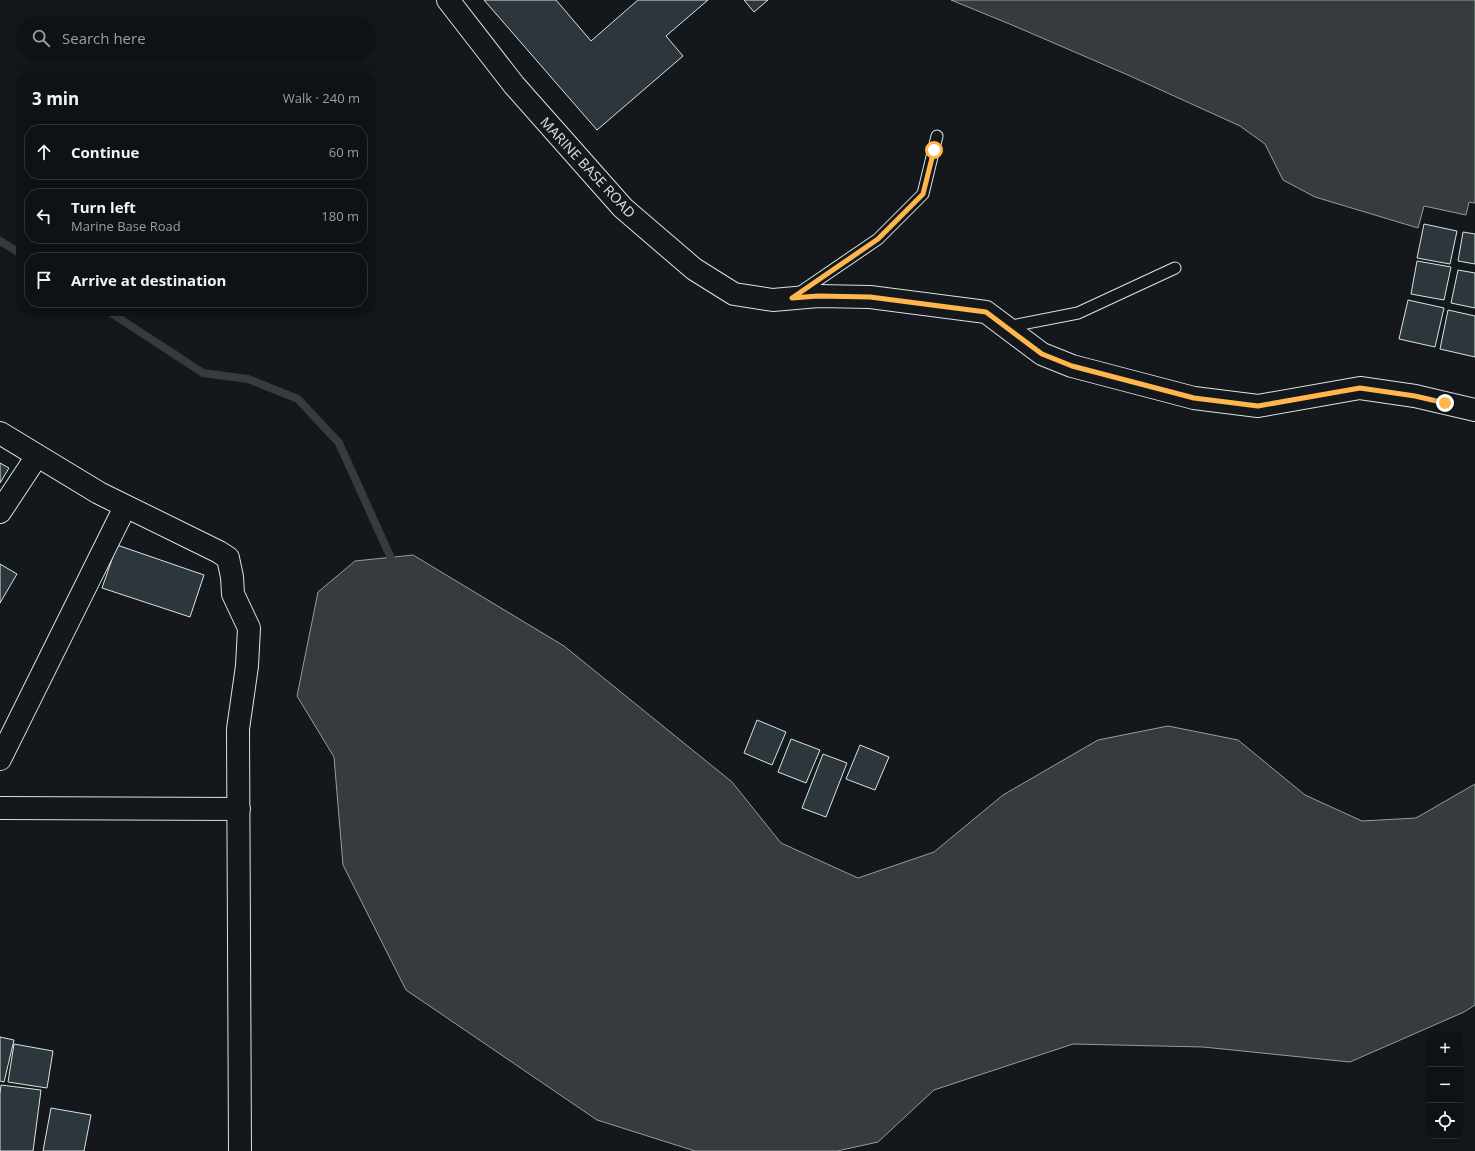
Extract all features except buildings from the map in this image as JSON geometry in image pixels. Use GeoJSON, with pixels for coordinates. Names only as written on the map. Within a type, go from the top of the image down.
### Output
{"type":"FeatureCollection","features":[{"type":"Feature","properties":{"kind":"street","name":"MARINE BASE ROAD"},"geometry":{"type":"LineString","coordinates":[[448,0],[514,85],[624,208],[694,269],[734,294],[773,300],[818,296],[870,297],[986,312],[1042,354],[1072,366],[1194,398],[1258,406],[1360,388],[1415,396],[1475,410]]}},
{"type":"Feature","properties":{"kind":"street"},"geometry":{"type":"LineString","coordinates":[[0,433],[99,493],[228,558],[232,577],[232,594],[249,628],[247,666],[238,729],[240,1151]]}},
{"type":"Feature","properties":{"kind":"street"},"geometry":{"type":"LineString","coordinates":[[0,512],[37,456]]}},
{"type":"Feature","properties":{"kind":"street"},"geometry":{"type":"LineString","coordinates":[[0,759],[125,507]]}},
{"type":"Feature","properties":{"kind":"street"},"geometry":{"type":"LineString","coordinates":[[0,808],[239,809]]}},
{"type":"Feature","properties":{"kind":"lane"},"geometry":{"type":"LineString","coordinates":[[792,298],[878,239],[923,194],[937,136]]}},
{"type":"Feature","properties":{"kind":"lane"},"geometry":{"type":"LineString","coordinates":[[1006,327],[1078,313],[1175,268]]}},
{"type":"Feature","properties":{"kind":"shaded area"},"geometry":{"type":"Polygon","coordinates":[[[951,0],[1475,0],[1475,203],[1469,202],[1466,215],[1424,206],[1418,228],[1315,197],[1283,180],[1265,144],[1240,126],[1128,75],[951,0]]]}},
{"type":"Feature","properties":{"kind":"shaded area"},"geometry":{"type":"Polygon","coordinates":[[[413,555],[564,646],[732,782],[781,843],[858,878],[934,852],[1003,795],[1098,740],[1168,726],[1238,740],[1305,795],[1362,821],[1416,818],[1475,784],[1475,1005],[1464,1012],[1350,1062],[1203,1047],[1073,1044],[934,1090],[878,1142],[837,1151],[695,1151],[597,1120],[406,990],[343,865],[334,757],[297,696],[318,592],[355,561],[413,555]]]}},
{"type":"Feature","properties":{"kind":"waterway"},"geometry":{"type":"LineString","coordinates":[[0,241],[16,251]]}},
{"type":"Feature","properties":{"kind":"waterway"},"geometry":{"type":"LineString","coordinates":[[116,316],[203,373],[248,379],[298,399],[339,443],[395,567]]}},
{"type":"Feature","properties":{"kind":"route"},"geometry":{"type":"LineString","coordinates":[[934,150],[923,194],[878,239],[792,298],[818,296],[870,297],[986,312],[1042,354],[1072,366],[1194,398],[1258,406],[1360,388],[1415,396],[1445,403]]}}]}
